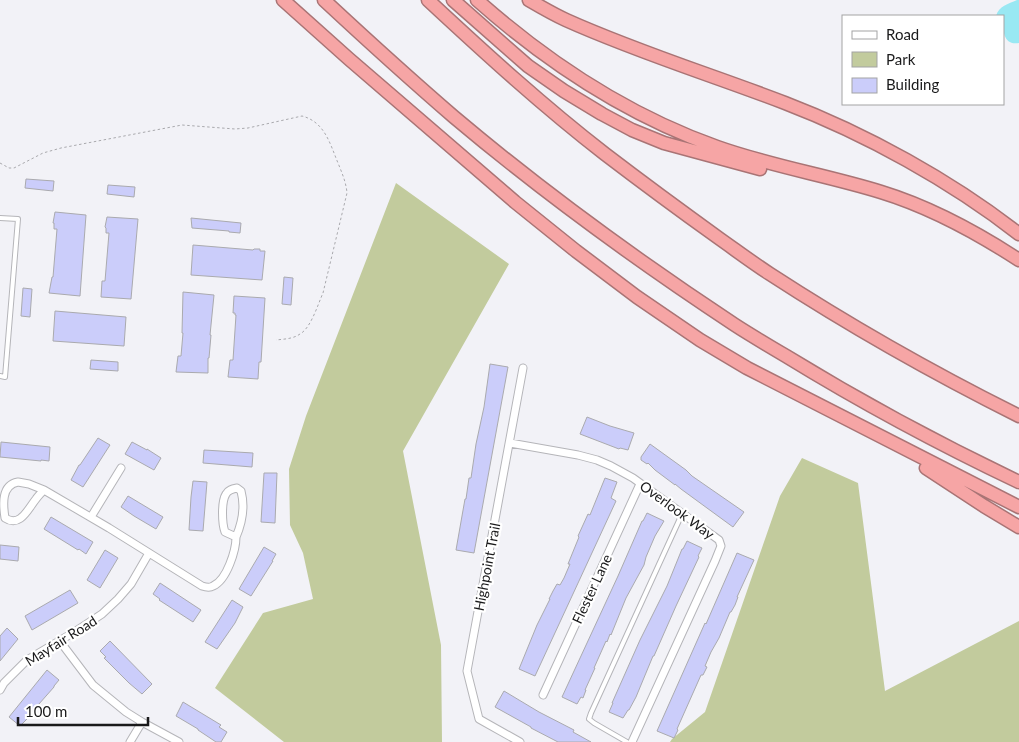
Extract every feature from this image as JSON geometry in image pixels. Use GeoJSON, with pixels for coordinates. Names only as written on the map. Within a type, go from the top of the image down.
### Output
{"type":"FeatureCollection","features":[{"type":"Feature","properties":{"kind":"highway"},"geometry":{"type":"LineString","coordinates":[[283,0],[515,202],[637,297],[700,340],[747,368],[1019,507]]}},
{"type":"Feature","properties":{"kind":"highway"},"geometry":{"type":"LineString","coordinates":[[324,0],[454,117],[562,203],[631,254],[736,326],[818,376],[873,407],[1019,482]]}},
{"type":"Feature","properties":{"kind":"highway"},"geometry":{"type":"LineString","coordinates":[[428,0],[499,64],[610,158],[769,273],[903,355],[1019,416]]}},
{"type":"Feature","properties":{"kind":"highway"},"geometry":{"type":"LineString","coordinates":[[453,0],[528,66],[564,91],[632,130],[713,157],[879,198],[978,235]]}},
{"type":"Feature","properties":{"kind":"highway"},"geometry":{"type":"LineString","coordinates":[[477,0],[572,75],[655,122],[754,159],[904,200],[978,235],[1019,260]]}},
{"type":"Feature","properties":{"kind":"highway"},"geometry":{"type":"LineString","coordinates":[[529,0],[564,19],[618,41],[786,103],[831,122],[916,166],[1019,234]]}},
{"type":"Feature","properties":{"kind":"highway"},"geometry":{"type":"LineString","coordinates":[[865,428],[1019,527]]}},
{"type":"Feature","properties":{"kind":"street","name":"Highpoint Trail"},"geometry":{"type":"LineString","coordinates":[[520,742],[479,719],[468,670],[523,368]]}},
{"type":"Feature","properties":{"kind":"street","name":"Overlook Way"},"geometry":{"type":"LineString","coordinates":[[510,443],[597,460],[623,472],[718,540],[721,546],[632,742]]}},
{"type":"Feature","properties":{"kind":"street"},"geometry":{"type":"LineString","coordinates":[[91,517],[121,468]]}},
{"type":"Feature","properties":{"kind":"street"},"geometry":{"type":"LineString","coordinates":[[44,490],[20,519],[14,522],[5,518],[6,488],[14,483],[30,484],[44,490],[91,517],[202,586],[213,586],[219,582],[232,559],[241,521],[243,499],[241,491],[237,488],[232,489],[226,494],[222,520],[224,532],[236,537]]}},
{"type":"Feature","properties":{"kind":"street","name":"Flester Lane"},"geometry":{"type":"LineString","coordinates":[[543,695],[640,484]]}},
{"type":"Feature","properties":{"kind":"street","name":"Mayfair Road"},"geometry":{"type":"LineString","coordinates":[[0,690],[4,683],[27,660],[102,614],[131,584],[149,553]]}},
{"type":"Feature","properties":{"kind":"street"},"geometry":{"type":"LineString","coordinates":[[59,640],[93,685],[126,712],[179,742]]}},
{"type":"Feature","properties":{"kind":"street"},"geometry":{"type":"LineString","coordinates":[[130,742],[142,722]]}},
{"type":"Feature","properties":{"kind":"lane"},"geometry":{"type":"LineString","coordinates":[[0,218],[18,219],[5,377],[0,376]]}},
{"type":"Feature","properties":{"kind":"lane"},"geometry":{"type":"LineString","coordinates":[[627,742],[589,719],[682,514]]}},
{"type":"Feature","properties":{"kind":"path"},"geometry":{"type":"LineString","coordinates":[[0,163],[9,168],[14,168],[43,153],[61,148],[182,126],[235,129],[302,116],[309,118],[328,136],[346,184],[347,193],[323,293],[308,326],[300,334],[276,340]]}},
{"type":"Feature","properties":{"kind":"green space"},"geometry":{"type":"Polygon","coordinates":[[[396,183],[509,264],[403,451],[441,645],[442,742],[284,742],[215,688],[263,613],[313,599],[303,553],[290,525],[289,469],[306,416],[396,183]]]}},
{"type":"Feature","properties":{"kind":"green space"},"geometry":{"type":"Polygon","coordinates":[[[802,458],[858,483],[885,691],[1019,621],[1019,742],[670,742],[705,712],[780,496],[802,458]]]}},
{"type":"Feature","properties":{"kind":"water"},"geometry":{"type":"Polygon","coordinates":[[[1019,0],[1019,43],[1009,42],[1006,39],[1004,15],[996,15],[1007,4],[1019,0]]]}},
{"type":"Feature","properties":{"kind":"building"},"geometry":{"type":"Polygon","coordinates":[[[26,179],[54,181],[53,191],[25,188],[26,179]]]}},
{"type":"Feature","properties":{"kind":"building"},"geometry":{"type":"Polygon","coordinates":[[[108,185],[135,187],[134,197],[107,194],[108,185]]]}},
{"type":"Feature","properties":{"kind":"building"},"geometry":{"type":"Polygon","coordinates":[[[55,212],[86,215],[80,296],[49,293],[53,277],[57,229],[54,229],[53,223],[55,212]]]}},
{"type":"Feature","properties":{"kind":"building"},"geometry":{"type":"Polygon","coordinates":[[[107,217],[138,219],[131,299],[101,297],[102,281],[105,281],[109,233],[106,233],[105,227],[107,217]]]}},
{"type":"Feature","properties":{"kind":"building"},"geometry":{"type":"Polygon","coordinates":[[[191,218],[241,223],[240,233],[192,228],[191,218]]]}},
{"type":"Feature","properties":{"kind":"building"},"geometry":{"type":"Polygon","coordinates":[[[193,245],[260,249],[260,251],[265,251],[262,280],[191,275],[193,245]]]}},
{"type":"Feature","properties":{"kind":"building"},"geometry":{"type":"Polygon","coordinates":[[[284,277],[293,278],[291,305],[282,304],[284,277]]]}},
{"type":"Feature","properties":{"kind":"building"},"geometry":{"type":"Polygon","coordinates":[[[23,288],[32,289],[30,317],[21,316],[23,288]]]}},
{"type":"Feature","properties":{"kind":"building"},"geometry":{"type":"Polygon","coordinates":[[[183,292],[214,295],[208,373],[176,372],[178,356],[181,356],[183,292]]]}},
{"type":"Feature","properties":{"kind":"building"},"geometry":{"type":"Polygon","coordinates":[[[234,296],[265,298],[261,362],[259,362],[258,379],[228,377],[230,360],[233,360],[236,315],[233,313],[234,296]]]}},
{"type":"Feature","properties":{"kind":"building"},"geometry":{"type":"Polygon","coordinates":[[[55,311],[126,317],[124,346],[53,341],[55,311]]]}},
{"type":"Feature","properties":{"kind":"building"},"geometry":{"type":"Polygon","coordinates":[[[91,360],[118,362],[118,371],[90,369],[91,360]]]}},
{"type":"Feature","properties":{"kind":"building"},"geometry":{"type":"Polygon","coordinates":[[[490,364],[508,367],[474,553],[456,550],[484,407],[490,364]]]}},
{"type":"Feature","properties":{"kind":"building"},"geometry":{"type":"Polygon","coordinates":[[[587,417],[634,433],[628,450],[619,449],[580,434],[587,417]]]}},
{"type":"Feature","properties":{"kind":"building"},"geometry":{"type":"Polygon","coordinates":[[[98,438],[110,445],[83,487],[71,480],[98,438]]]}},
{"type":"Feature","properties":{"kind":"building"},"geometry":{"type":"Polygon","coordinates":[[[1,442],[50,447],[49,461],[0,457],[1,442]]]}},
{"type":"Feature","properties":{"kind":"building"},"geometry":{"type":"Polygon","coordinates":[[[132,442],[161,458],[154,470],[125,454],[132,442]]]}},
{"type":"Feature","properties":{"kind":"building"},"geometry":{"type":"Polygon","coordinates":[[[650,444],[744,512],[733,527],[648,463],[641,460],[650,444]]]}},
{"type":"Feature","properties":{"kind":"building"},"geometry":{"type":"Polygon","coordinates":[[[204,450],[253,453],[252,467],[203,463],[204,450]]]}},
{"type":"Feature","properties":{"kind":"building"},"geometry":{"type":"Polygon","coordinates":[[[264,473],[277,473],[275,523],[261,522],[264,473]]]}},
{"type":"Feature","properties":{"kind":"building"},"geometry":{"type":"Polygon","coordinates":[[[605,478],[617,482],[611,498],[616,501],[535,676],[519,669],[549,599],[557,584],[560,585],[564,578],[578,536],[588,514],[590,515],[605,478]]]}},
{"type":"Feature","properties":{"kind":"building"},"geometry":{"type":"Polygon","coordinates":[[[193,481],[207,482],[203,531],[189,530],[193,481]]]}},
{"type":"Feature","properties":{"kind":"building"},"geometry":{"type":"Polygon","coordinates":[[[128,496],[163,517],[156,529],[121,507],[128,496]]]}},
{"type":"Feature","properties":{"kind":"building"},"geometry":{"type":"Polygon","coordinates":[[[647,513],[664,521],[655,536],[644,565],[626,598],[611,635],[606,641],[583,698],[581,697],[577,704],[562,697],[647,513]]]}},
{"type":"Feature","properties":{"kind":"building"},"geometry":{"type":"Polygon","coordinates":[[[51,517],[93,542],[86,554],[44,529],[51,517]]]}},
{"type":"Feature","properties":{"kind":"building"},"geometry":{"type":"Polygon","coordinates":[[[687,541],[702,548],[699,557],[636,697],[623,718],[609,712],[612,703],[687,541]]]}},
{"type":"Feature","properties":{"kind":"building"},"geometry":{"type":"Polygon","coordinates":[[[0,545],[19,547],[18,561],[0,559],[0,545]]]}},
{"type":"Feature","properties":{"kind":"building"},"geometry":{"type":"Polygon","coordinates":[[[264,547],[276,554],[251,596],[239,589],[264,547]]]}},
{"type":"Feature","properties":{"kind":"building"},"geometry":{"type":"Polygon","coordinates":[[[105,550],[118,558],[100,588],[87,580],[105,550]]]}},
{"type":"Feature","properties":{"kind":"building"},"geometry":{"type":"Polygon","coordinates":[[[737,553],[754,560],[735,605],[711,652],[705,666],[707,667],[703,675],[701,675],[674,738],[657,731],[737,553]]]}},
{"type":"Feature","properties":{"kind":"building"},"geometry":{"type":"Polygon","coordinates":[[[160,583],[201,610],[193,622],[153,594],[160,583]]]}},
{"type":"Feature","properties":{"kind":"building"},"geometry":{"type":"Polygon","coordinates":[[[70,590],[78,603],[32,630],[25,616],[70,590]]]}},
{"type":"Feature","properties":{"kind":"building"},"geometry":{"type":"Polygon","coordinates":[[[232,600],[243,607],[235,623],[217,649],[205,642],[232,600]]]}},
{"type":"Feature","properties":{"kind":"building"},"geometry":{"type":"Polygon","coordinates":[[[7,628],[18,639],[0,661],[0,636],[7,628]]]}},
{"type":"Feature","properties":{"kind":"building"},"geometry":{"type":"Polygon","coordinates":[[[110,641],[152,684],[142,694],[104,658],[106,657],[100,651],[110,641]]]}},
{"type":"Feature","properties":{"kind":"building"},"geometry":{"type":"Polygon","coordinates":[[[47,670],[59,680],[20,726],[9,717],[47,670]]]}},
{"type":"Feature","properties":{"kind":"building"},"geometry":{"type":"Polygon","coordinates":[[[504,691],[574,730],[573,732],[591,742],[558,742],[495,707],[504,691]]]}},
{"type":"Feature","properties":{"kind":"building"},"geometry":{"type":"Polygon","coordinates":[[[183,702],[221,725],[219,727],[227,732],[221,742],[216,742],[176,716],[183,702]]]}}]}
